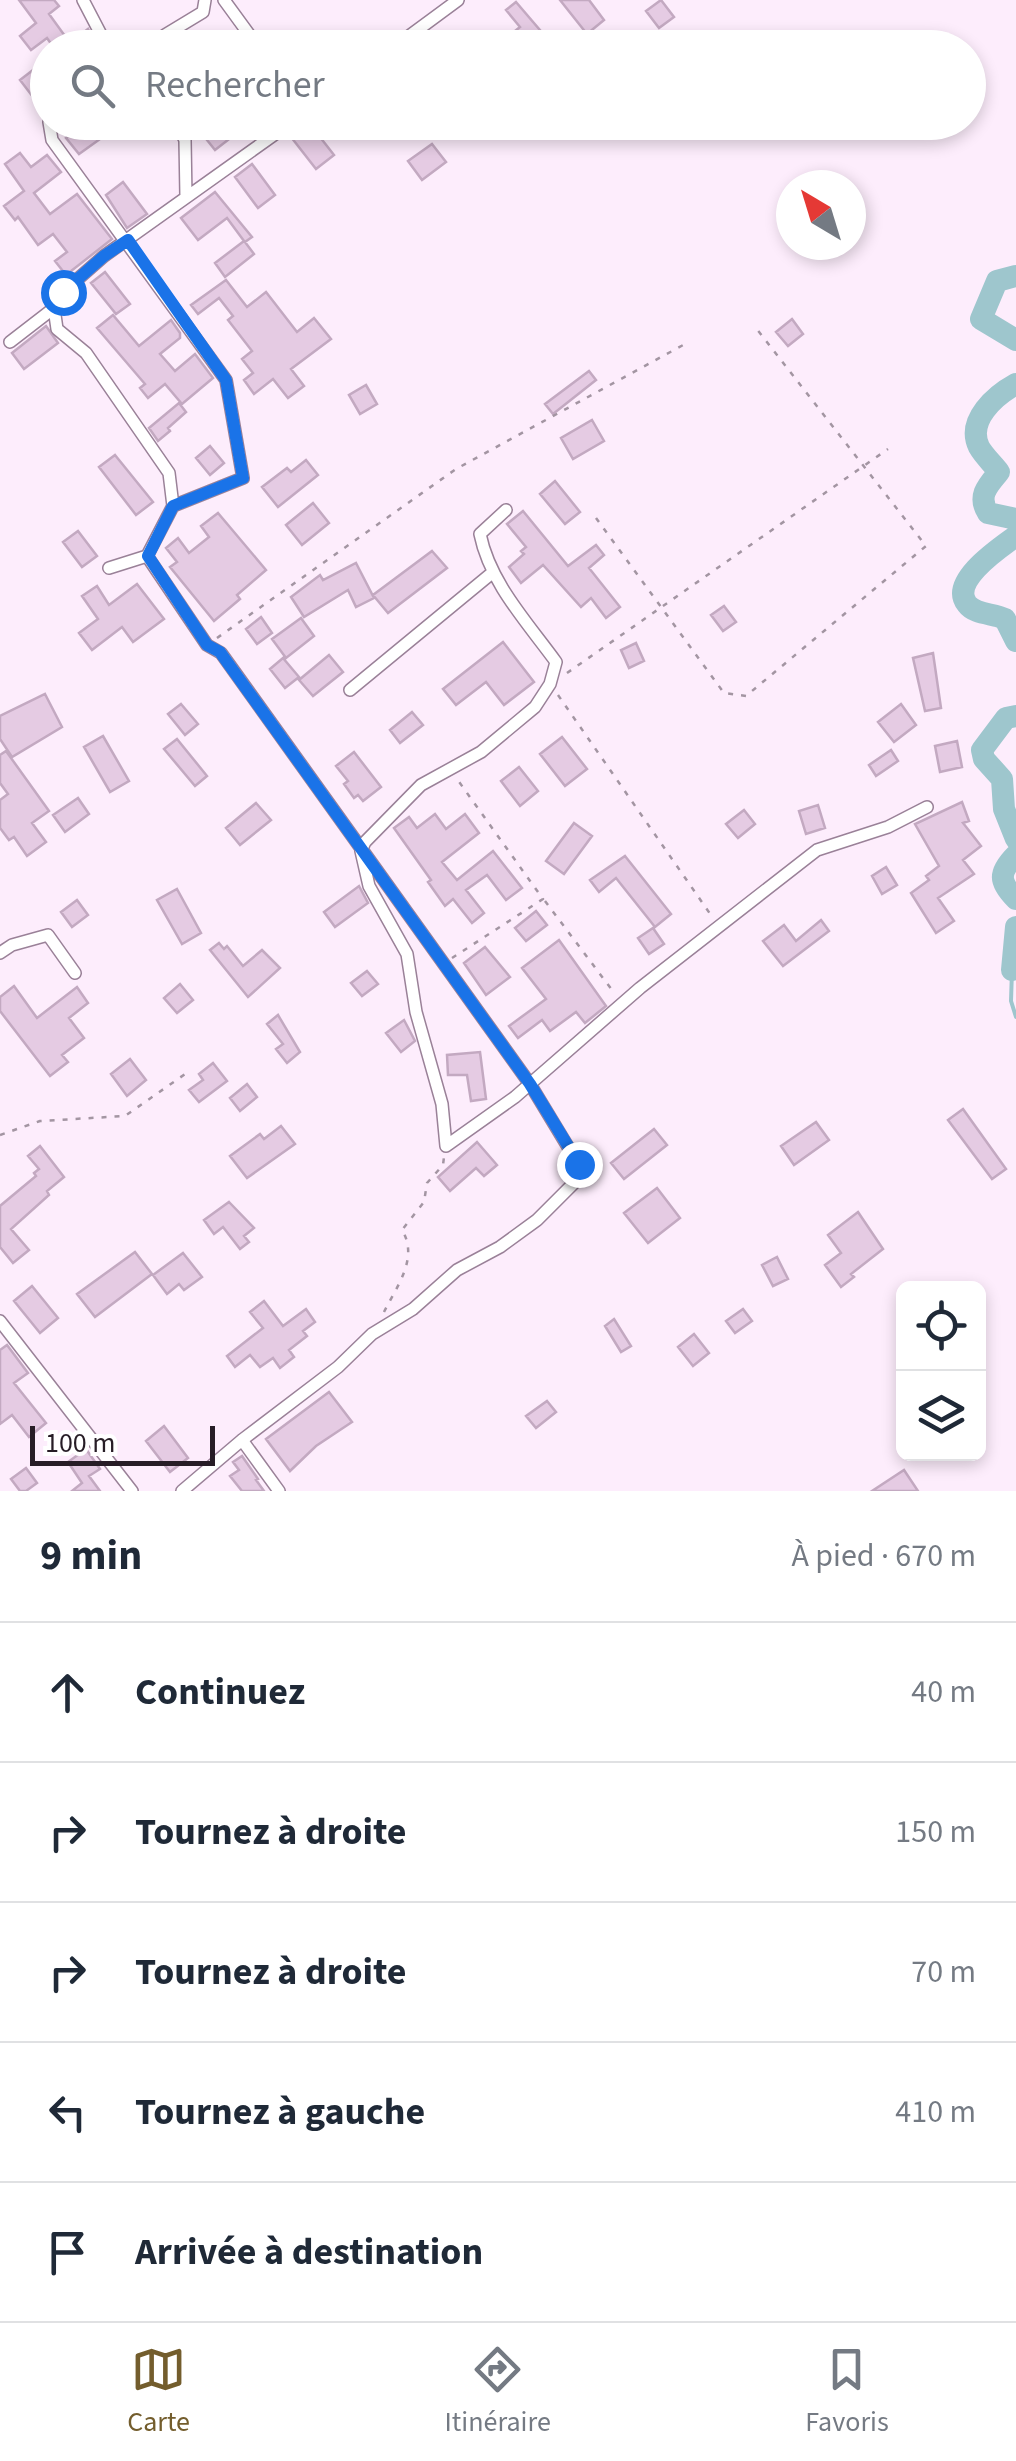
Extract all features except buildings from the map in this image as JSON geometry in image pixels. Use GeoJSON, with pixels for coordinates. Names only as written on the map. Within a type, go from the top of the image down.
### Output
{"type":"FeatureCollection","features":[{"type":"Feature","properties":{"kind":"street"},"geometry":{"type":"LineString","coordinates":[[84,0],[99,30]]}},
{"type":"Feature","properties":{"kind":"street"},"geometry":{"type":"LineString","coordinates":[[173,30],[203,12],[205,0]]}},
{"type":"Feature","properties":{"kind":"street"},"geometry":{"type":"LineString","coordinates":[[224,0],[246,30]]}},
{"type":"Feature","properties":{"kind":"street"},"geometry":{"type":"LineString","coordinates":[[418,30],[458,0]]}},
{"type":"Feature","properties":{"kind":"street"},"geometry":{"type":"LineString","coordinates":[[52,140],[226,380],[243,478],[173,506]]}},
{"type":"Feature","properties":{"kind":"street"},"geometry":{"type":"LineString","coordinates":[[185,140],[186,197]]}},
{"type":"Feature","properties":{"kind":"street"},"geometry":{"type":"LineString","coordinates":[[10,342],[54,308],[63,292],[104,256],[267,140]]}},
{"type":"Feature","properties":{"kind":"street"},"geometry":{"type":"LineString","coordinates":[[54,308],[57,329],[86,353],[169,473],[173,506],[148,556],[109,568]]}},
{"type":"Feature","properties":{"kind":"street"},"geometry":{"type":"LineString","coordinates":[[446,1146],[442,1104],[416,1012],[406,954],[369,886],[361,851],[364,842],[421,785],[481,752],[535,708],[550,684],[556,662],[492,573],[480,534],[506,510]]}},
{"type":"Feature","properties":{"kind":"street"},"geometry":{"type":"LineString","coordinates":[[148,556],[207,645],[220,652],[445,963],[530,1084],[579,1164],[575,1182],[538,1220],[458,1270],[413,1309],[372,1334],[338,1367],[182,1491]]}},
{"type":"Feature","properties":{"kind":"street"},"geometry":{"type":"LineString","coordinates":[[350,690],[492,573]]}},
{"type":"Feature","properties":{"kind":"street"},"geometry":{"type":"LineString","coordinates":[[446,1146],[530,1084],[622,1003],[817,850],[888,827],[926,806]]}},
{"type":"Feature","properties":{"kind":"street"},"geometry":{"type":"LineString","coordinates":[[0,953],[12,945],[48,935],[75,973]]}},
{"type":"Feature","properties":{"kind":"street"},"geometry":{"type":"LineString","coordinates":[[0,1320],[132,1491]]}},
{"type":"Feature","properties":{"kind":"street"},"geometry":{"type":"LineString","coordinates":[[242,1440],[279,1491]]}},
{"type":"Feature","properties":{"kind":"path"},"geometry":{"type":"LineString","coordinates":[[596,518],[724,693],[746,696],[926,546],[756,328]]}},
{"type":"Feature","properties":{"kind":"path"},"geometry":{"type":"LineString","coordinates":[[207,645],[456,470],[685,344]]}},
{"type":"Feature","properties":{"kind":"path"},"geometry":{"type":"LineString","coordinates":[[720,928],[550,684],[888,450]]}},
{"type":"Feature","properties":{"kind":"path"},"geometry":{"type":"LineString","coordinates":[[450,769],[622,1003]]}},
{"type":"Feature","properties":{"kind":"path"},"geometry":{"type":"LineString","coordinates":[[445,963],[543,899]]}},
{"type":"Feature","properties":{"kind":"path"},"geometry":{"type":"LineString","coordinates":[[0,1135],[40,1121],[125,1116],[188,1072]]}},
{"type":"Feature","properties":{"kind":"path"},"geometry":{"type":"LineString","coordinates":[[372,1334],[408,1266],[410,1244],[402,1230],[424,1202],[427,1182],[443,1165],[446,1146]]}},
{"type":"Feature","properties":{"kind":"waterway"},"geometry":{"type":"LineString","coordinates":[[1016,276],[997,281],[981,319],[1016,340]]}},
{"type":"Feature","properties":{"kind":"waterway"},"geometry":{"type":"LineString","coordinates":[[1016,384],[985,409],[976,427],[981,450],[999,472],[985,491],[985,507],[988,513],[1016,519]]}},
{"type":"Feature","properties":{"kind":"waterway"},"geometry":{"type":"LineString","coordinates":[[1016,536],[979,566],[965,585],[963,595],[975,610],[1005,619],[1016,641]]}},
{"type":"Feature","properties":{"kind":"waterway"},"geometry":{"type":"LineString","coordinates":[[1016,716],[1006,718],[982,750],[984,759],[1002,779],[1004,809],[1016,839]]}},
{"type":"Feature","properties":{"kind":"waterway"},"geometry":{"type":"LineString","coordinates":[[1016,855],[1003,877],[1016,899]]}},
{"type":"Feature","properties":{"kind":"waterway"},"geometry":{"type":"LineString","coordinates":[[1012,970],[1016,927]]}},
{"type":"Feature","properties":{"kind":"waterway"},"geometry":{"type":"LineString","coordinates":[[1012,970],[1011,1001],[1016,1017]]}},
{"type":"Feature","properties":{"kind":"route"},"geometry":{"type":"LineString","coordinates":[[63,292],[128,240],[226,380],[243,478],[173,506],[148,556],[207,645],[220,652],[445,963],[530,1084],[579,1164]]}}]}
